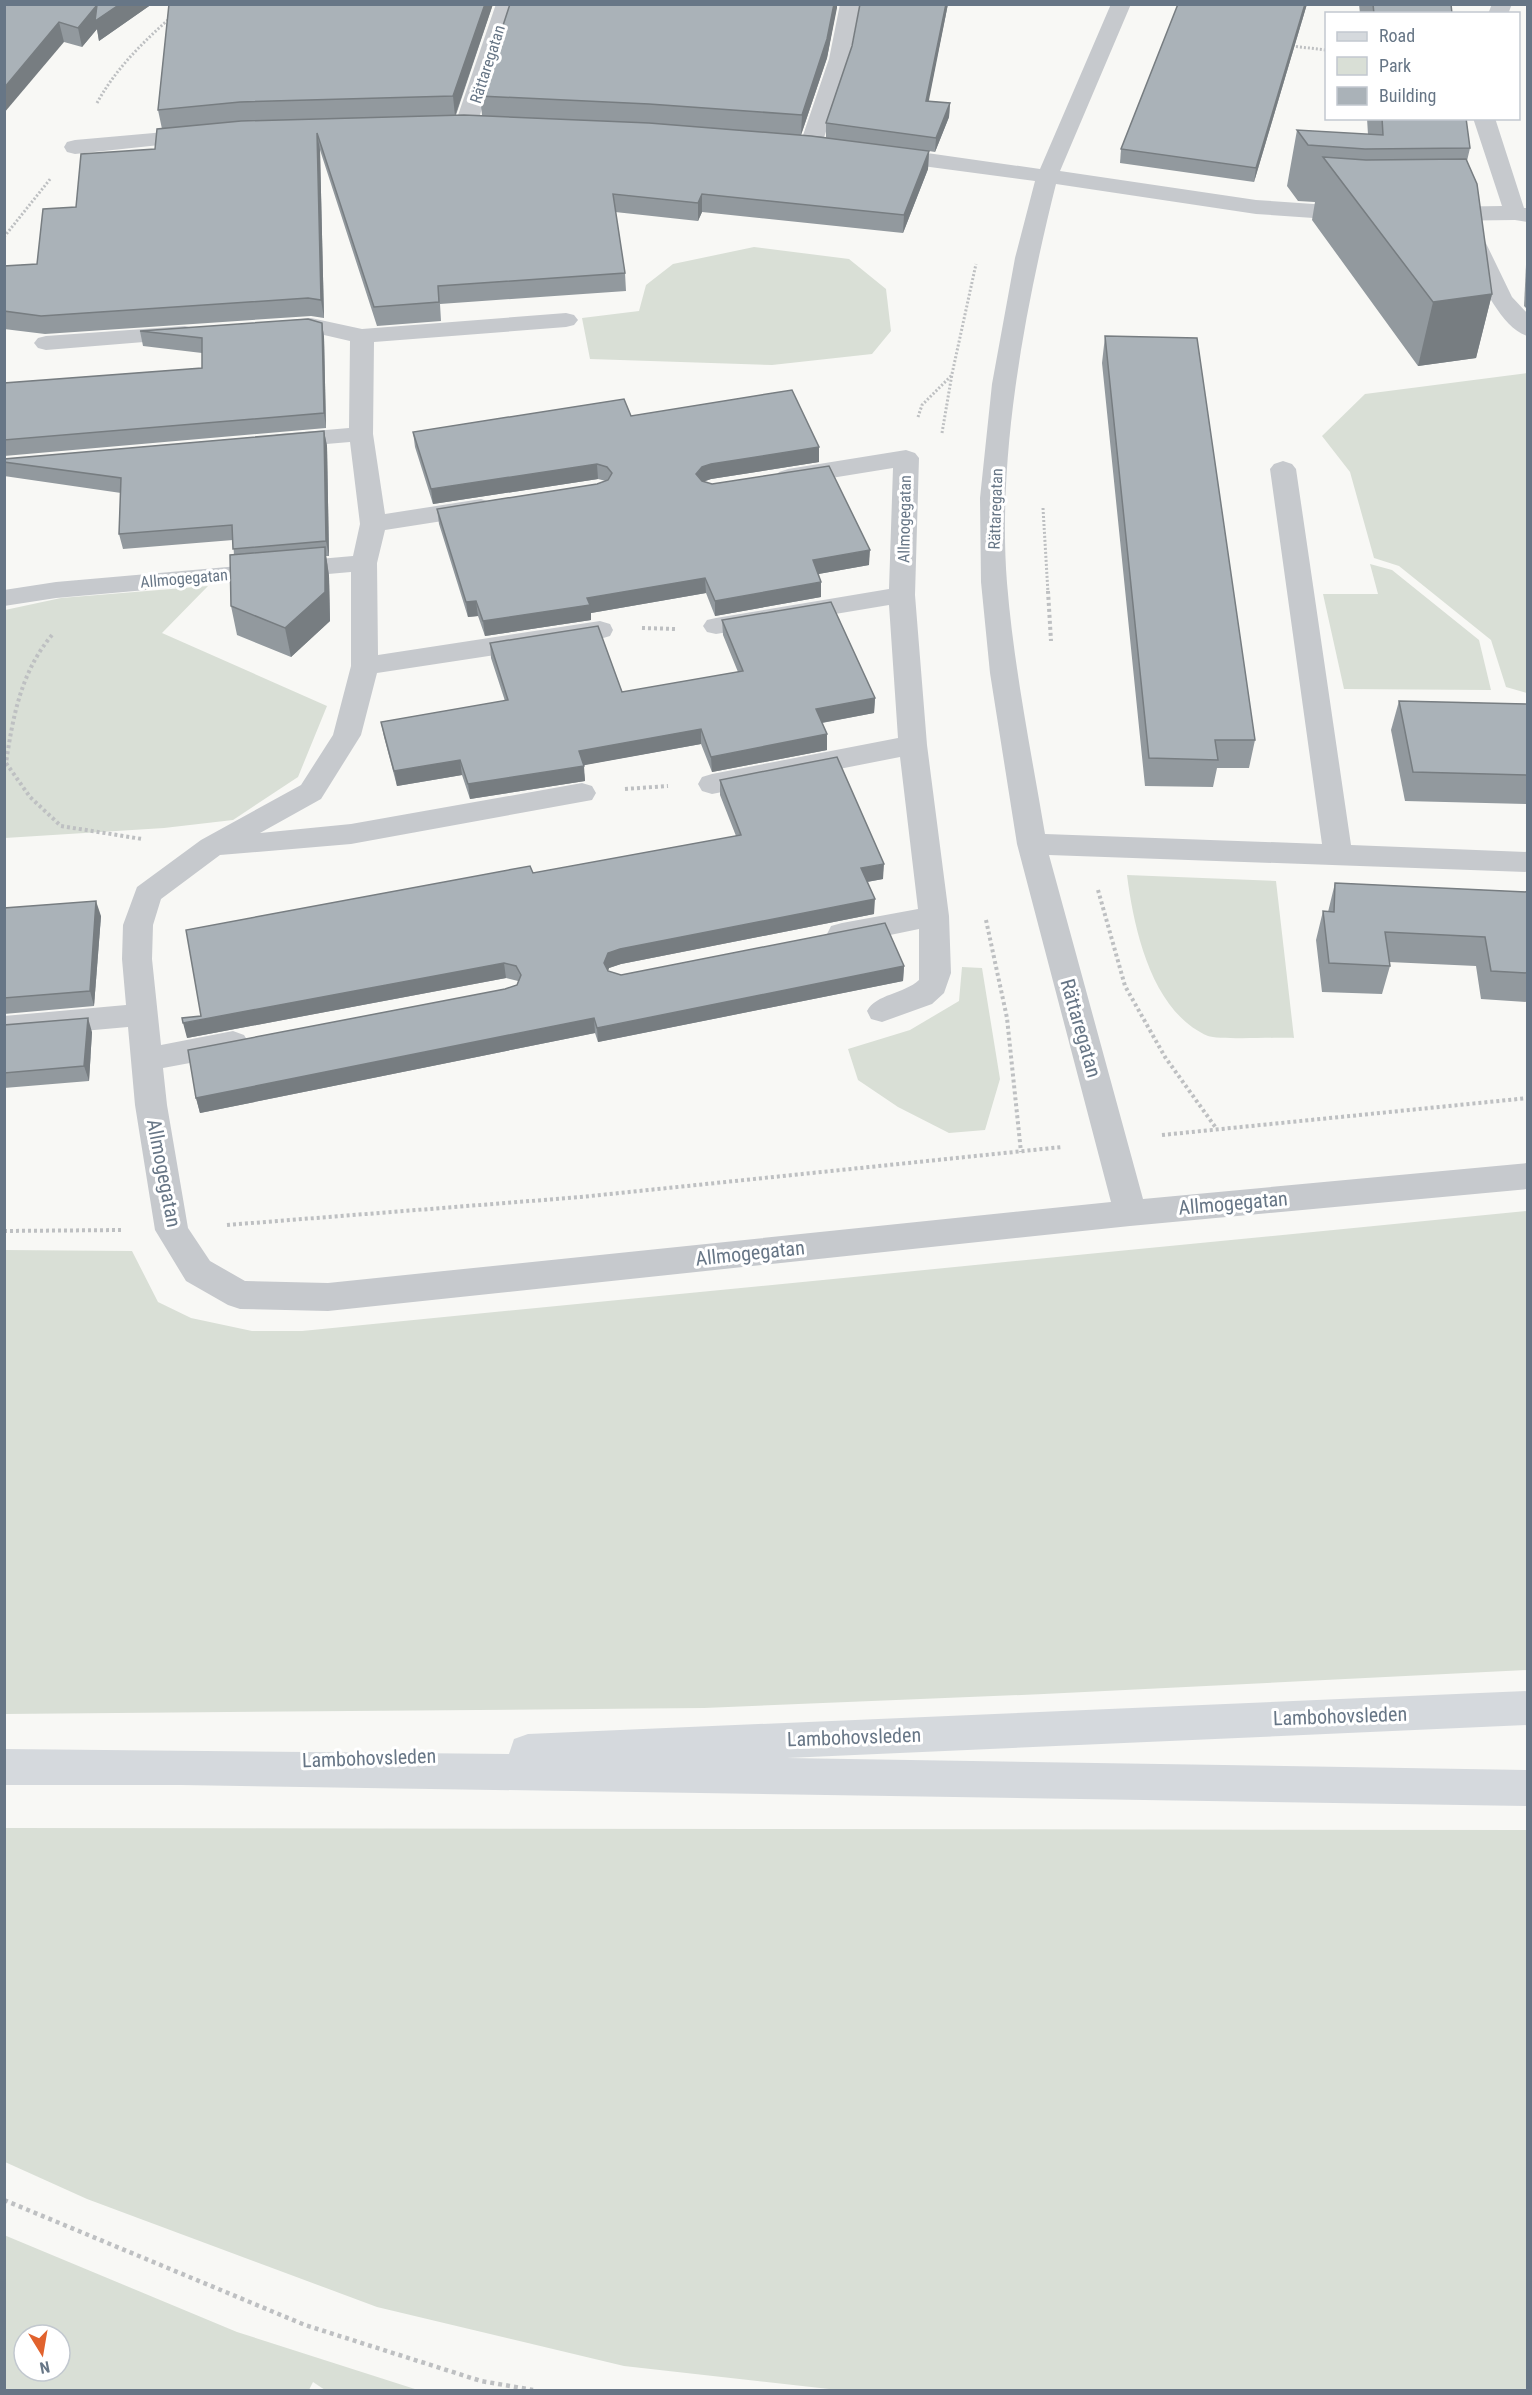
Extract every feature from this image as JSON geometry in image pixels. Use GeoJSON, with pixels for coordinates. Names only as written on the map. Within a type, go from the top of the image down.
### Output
{"type":"FeatureCollection","features":[{"type":"Feature","properties":{"kind":"main road","name":"Lambohovsleden"},"geometry":{"type":"LineString","coordinates":[[181,1767],[1527,1708]]}},
{"type":"Feature","properties":{"kind":"main road","name":"Lambohovsleden"},"geometry":{"type":"LineString","coordinates":[[4,1767],[181,1767],[1527,1788]]}},
{"type":"Feature","properties":{"kind":"street","name":"Rättaregatan"},"geometry":{"type":"LineString","coordinates":[[466,124],[506,4]]}},
{"type":"Feature","properties":{"kind":"street"},"geometry":{"type":"LineString","coordinates":[[811,144],[839,59],[850,4]]}},
{"type":"Feature","properties":{"kind":"street","name":"Rättaregatan"},"geometry":{"type":"LineString","coordinates":[[1121,4],[1047,177],[1026,258],[1005,384],[993,498],[994,582],[1003,662],[1032,844],[1130,1213]]}},
{"type":"Feature","properties":{"kind":"street"},"geometry":{"type":"LineString","coordinates":[[1414,214],[1521,214],[1485,120]]}},
{"type":"Feature","properties":{"kind":"street","name":"Rättaregatan"},"geometry":{"type":"LineString","coordinates":[[443,124],[489,125]]}},
{"type":"Feature","properties":{"kind":"street"},"geometry":{"type":"LineString","coordinates":[[75,147],[222,132]]}},
{"type":"Feature","properties":{"kind":"street"},"geometry":{"type":"LineString","coordinates":[[788,142],[833,147]]}},
{"type":"Feature","properties":{"kind":"street"},"geometry":{"type":"LineString","coordinates":[[867,152],[1256,207],[1378,214]]}},
{"type":"Feature","properties":{"kind":"street"},"geometry":{"type":"LineString","coordinates":[[1461,214],[1501,299],[1527,329]]}},
{"type":"Feature","properties":{"kind":"street"},"geometry":{"type":"LineString","coordinates":[[254,329],[311,325],[362,336],[566,320]]}},
{"type":"Feature","properties":{"kind":"street"},"geometry":{"type":"LineString","coordinates":[[46,343],[207,332]]}},
{"type":"Feature","properties":{"kind":"street","name":"Allmogegatan"},"geometry":{"type":"LineString","coordinates":[[362,336],[361,434],[373,524],[364,563],[365,666],[347,735],[311,792],[211,847],[184,865],[148,894],[138,925],[137,959],[141,1016],[172,1230],[198,1271],[240,1295],[328,1296],[1130,1213],[1527,1176]]}},
{"type":"Feature","properties":{"kind":"street"},"geometry":{"type":"LineString","coordinates":[[254,444],[361,434]]}},
{"type":"Feature","properties":{"kind":"street","name":"Allmogegatan"},"geometry":{"type":"LineString","coordinates":[[769,480],[906,458],[902,595],[913,745],[934,916],[936,973],[933,985],[921,996],[882,1011]]}},
{"type":"Feature","properties":{"kind":"street"},"geometry":{"type":"LineString","coordinates":[[1283,469],[1338,854]]}},
{"type":"Feature","properties":{"kind":"street"},"geometry":{"type":"LineString","coordinates":[[373,524],[504,503]]}},
{"type":"Feature","properties":{"kind":"street","name":"Allmogegatan"},"geometry":{"type":"LineString","coordinates":[[4,598],[88,587],[364,563]]}},
{"type":"Feature","properties":{"kind":"street"},"geometry":{"type":"LineString","coordinates":[[716,626],[902,595]]}},
{"type":"Feature","properties":{"kind":"street"},"geometry":{"type":"LineString","coordinates":[[365,666],[600,630]]}},
{"type":"Feature","properties":{"kind":"street"},"geometry":{"type":"LineString","coordinates":[[712,784],[913,745]]}},
{"type":"Feature","properties":{"kind":"street"},"geometry":{"type":"LineString","coordinates":[[311,792],[326,816],[351,834]]}},
{"type":"Feature","properties":{"kind":"street","name":"Allmogegatan"},"geometry":{"type":"LineString","coordinates":[[211,847],[351,834],[582,793]]}},
{"type":"Feature","properties":{"kind":"street"},"geometry":{"type":"LineString","coordinates":[[1032,844],[1527,862]]}},
{"type":"Feature","properties":{"kind":"street"},"geometry":{"type":"LineString","coordinates":[[818,939],[934,916]]}},
{"type":"Feature","properties":{"kind":"street"},"geometry":{"type":"LineString","coordinates":[[4,1027],[141,1016]]}},
{"type":"Feature","properties":{"kind":"street"},"geometry":{"type":"LineString","coordinates":[[146,1060],[262,1037]]}},
{"type":"Feature","properties":{"kind":"path"},"geometry":{"type":"LineString","coordinates":[[1292,46],[1325,50]]}},
{"type":"Feature","properties":{"kind":"path"},"geometry":{"type":"LineString","coordinates":[[906,458],[922,405],[952,374]]}},
{"type":"Feature","properties":{"kind":"path"},"geometry":{"type":"LineString","coordinates":[[1043,506],[1051,642]]}},
{"type":"Feature","properties":{"kind":"path"},"geometry":{"type":"LineString","coordinates":[[600,630],[683,629],[716,626]]}},
{"type":"Feature","properties":{"kind":"path"},"geometry":{"type":"LineString","coordinates":[[58,630],[49,636],[27,674],[12,715],[6,763],[30,797],[61,826],[145,840],[211,847]]}},
{"type":"Feature","properties":{"kind":"path"},"geometry":{"type":"LineString","coordinates":[[582,793],[712,784]]}},
{"type":"Feature","properties":{"kind":"path"},"geometry":{"type":"LineString","coordinates":[[1086,845],[1125,986],[1165,1057],[1216,1128]]}},
{"type":"Feature","properties":{"kind":"path"},"geometry":{"type":"LineString","coordinates":[[4,1231],[172,1230],[581,1197],[1216,1128],[1527,1098]]}},
{"type":"Feature","properties":{"kind":"path"},"geometry":{"type":"LineString","coordinates":[[4,2199],[305,2325],[481,2381],[533,2391]]}},
{"type":"Feature","properties":{"kind":"green space"},"geometry":{"type":"Polygon","coordinates":[[[754,247],[849,259],[886,289],[891,331],[872,354],[772,365],[590,359],[582,318],[639,311],[646,285],[673,264],[754,247]]]}},
{"type":"Feature","properties":{"kind":"green space"},"geometry":{"type":"Polygon","coordinates":[[[1528,373],[1527,693],[1506,687],[1491,640],[1399,566],[1374,558],[1350,472],[1322,436],[1365,394],[1528,373]]]}},
{"type":"Feature","properties":{"kind":"green space"},"geometry":{"type":"Polygon","coordinates":[[[1370,564],[1392,570],[1479,640],[1491,690],[1344,689],[1323,594],[1378,594],[1370,564]]]}},
{"type":"Feature","properties":{"kind":"green space"},"geometry":{"type":"Polygon","coordinates":[[[208,586],[162,633],[327,706],[298,777],[233,820],[164,828],[5,838],[5,610],[61,598],[208,586]]]}},
{"type":"Feature","properties":{"kind":"green space"},"geometry":{"type":"Polygon","coordinates":[[[1127,875],[1276,881],[1294,1038],[1214,1037],[1208,1036],[1189,1024],[1173,1008],[1149,967],[1135,920],[1127,875]]]}},
{"type":"Feature","properties":{"kind":"green space"},"geometry":{"type":"Polygon","coordinates":[[[962,967],[982,968],[1000,1079],[985,1130],[949,1133],[898,1107],[858,1080],[848,1049],[910,1030],[959,1001],[962,967]]]}},
{"type":"Feature","properties":{"kind":"green space"},"geometry":{"type":"Polygon","coordinates":[[[1527,1211],[1527,1670],[704,1708],[5,1714],[5,1250],[132,1251],[158,1302],[191,1318],[252,1331],[302,1331],[1527,1211]]]}},
{"type":"Feature","properties":{"kind":"green space"},"geometry":{"type":"Polygon","coordinates":[[[5,1828],[1527,1830],[1527,2390],[838,2390],[624,2366],[377,2307],[87,2199],[5,2162],[5,1828]]]}},
{"type":"Feature","properties":{"kind":"green space"},"geometry":{"type":"Polygon","coordinates":[[[4,2235],[237,2332],[418,2390],[325,2390],[313,2382],[309,2390],[5,2390],[4,2235]]]}},
{"type":"Feature","properties":{"kind":"building"},"geometry":{"type":"Polygon","coordinates":[[[4,4],[120,4],[95,21],[97,5],[78,28],[59,22],[4,88],[4,4]]]}},
{"type":"Feature","properties":{"kind":"building"},"geometry":{"type":"Polygon","coordinates":[[[169,4],[485,4],[453,96],[240,102],[158,110],[169,4]]]}},
{"type":"Feature","properties":{"kind":"building"},"geometry":{"type":"Polygon","coordinates":[[[510,4],[834,4],[827,39],[802,115],[649,104],[480,96],[510,4]]]}},
{"type":"Feature","properties":{"kind":"building"},"geometry":{"type":"Polygon","coordinates":[[[860,4],[946,4],[926,101],[950,103],[936,138],[826,123],[852,46],[860,4]]]}},
{"type":"Feature","properties":{"kind":"building"},"geometry":{"type":"Polygon","coordinates":[[[1178,4],[1305,4],[1256,168],[1121,149],[1178,4]]]}},
{"type":"Feature","properties":{"kind":"building"},"geometry":{"type":"Polygon","coordinates":[[[1373,4],[1451,4],[1452,12],[1374,12],[1373,4]]]}},
{"type":"Feature","properties":{"kind":"building"},"geometry":{"type":"Polygon","coordinates":[[[464,115],[649,123],[811,136],[929,151],[904,215],[702,194],[698,203],[613,194],[625,273],[438,286],[439,302],[374,307],[317,133],[321,300],[308,298],[41,316],[4,311],[4,266],[37,264],[43,209],[76,207],[81,154],[155,149],[157,129],[241,121],[464,115]]]}},
{"type":"Feature","properties":{"kind":"building"},"geometry":{"type":"Polygon","coordinates":[[[1382,120],[1466,120],[1470,148],[1365,149],[1308,145],[1297,130],[1383,135],[1382,120]]]}},
{"type":"Feature","properties":{"kind":"building"},"geometry":{"type":"Polygon","coordinates":[[[1323,157],[1366,160],[1466,159],[1477,184],[1492,294],[1433,302],[1323,157]]]}},
{"type":"Feature","properties":{"kind":"building"},"geometry":{"type":"Polygon","coordinates":[[[308,319],[322,323],[324,413],[4,440],[4,383],[202,368],[202,338],[140,331],[308,319]]]}},
{"type":"Feature","properties":{"kind":"building"},"geometry":{"type":"Polygon","coordinates":[[[1105,336],[1197,338],[1255,740],[1215,740],[1218,760],[1149,758],[1105,336]]]}},
{"type":"Feature","properties":{"kind":"building"},"geometry":{"type":"Polygon","coordinates":[[[792,390],[819,447],[711,464],[702,467],[696,474],[702,481],[712,484],[829,466],[870,550],[813,560],[821,582],[715,601],[705,578],[587,598],[590,605],[483,621],[476,601],[466,602],[437,509],[597,484],[608,480],[612,473],[607,467],[597,464],[431,489],[413,432],[624,399],[631,416],[792,390]]]}},
{"type":"Feature","properties":{"kind":"building"},"geometry":{"type":"Polygon","coordinates":[[[324,431],[326,541],[233,549],[232,525],[119,534],[121,478],[4,462],[4,459],[324,431]]]}},
{"type":"Feature","properties":{"kind":"building"},"geometry":{"type":"Polygon","coordinates":[[[325,547],[325,592],[285,628],[231,606],[230,555],[325,547]]]}},
{"type":"Feature","properties":{"kind":"building"},"geometry":{"type":"Polygon","coordinates":[[[831,602],[875,698],[816,709],[827,734],[711,757],[701,729],[579,751],[584,766],[468,784],[460,760],[394,771],[381,722],[508,700],[490,643],[598,626],[622,692],[743,671],[722,620],[831,602]]]}},
{"type":"Feature","properties":{"kind":"building"},"geometry":{"type":"Polygon","coordinates":[[[1399,701],[1527,704],[1527,775],[1413,772],[1399,701]]]}},
{"type":"Feature","properties":{"kind":"building"},"geometry":{"type":"Polygon","coordinates":[[[837,757],[884,864],[861,868],[875,899],[620,949],[608,953],[604,963],[608,971],[621,975],[885,923],[904,966],[597,1028],[594,1018],[196,1098],[188,1050],[505,989],[517,985],[521,975],[516,966],[504,963],[183,1023],[182,1018],[201,1016],[186,930],[530,866],[533,873],[741,835],[720,780],[837,757]]]}},
{"type":"Feature","properties":{"kind":"building"},"geometry":{"type":"Polygon","coordinates":[[[1335,883],[1527,892],[1527,973],[1491,971],[1485,937],[1385,932],[1390,966],[1329,963],[1323,911],[1334,912],[1335,883]]]}},
{"type":"Feature","properties":{"kind":"building"},"geometry":{"type":"Polygon","coordinates":[[[96,901],[90,991],[4,998],[4,908],[96,901]]]}},
{"type":"Feature","properties":{"kind":"building"},"geometry":{"type":"Polygon","coordinates":[[[88,1018],[84,1066],[4,1073],[4,1025],[88,1018]]]}}]}
